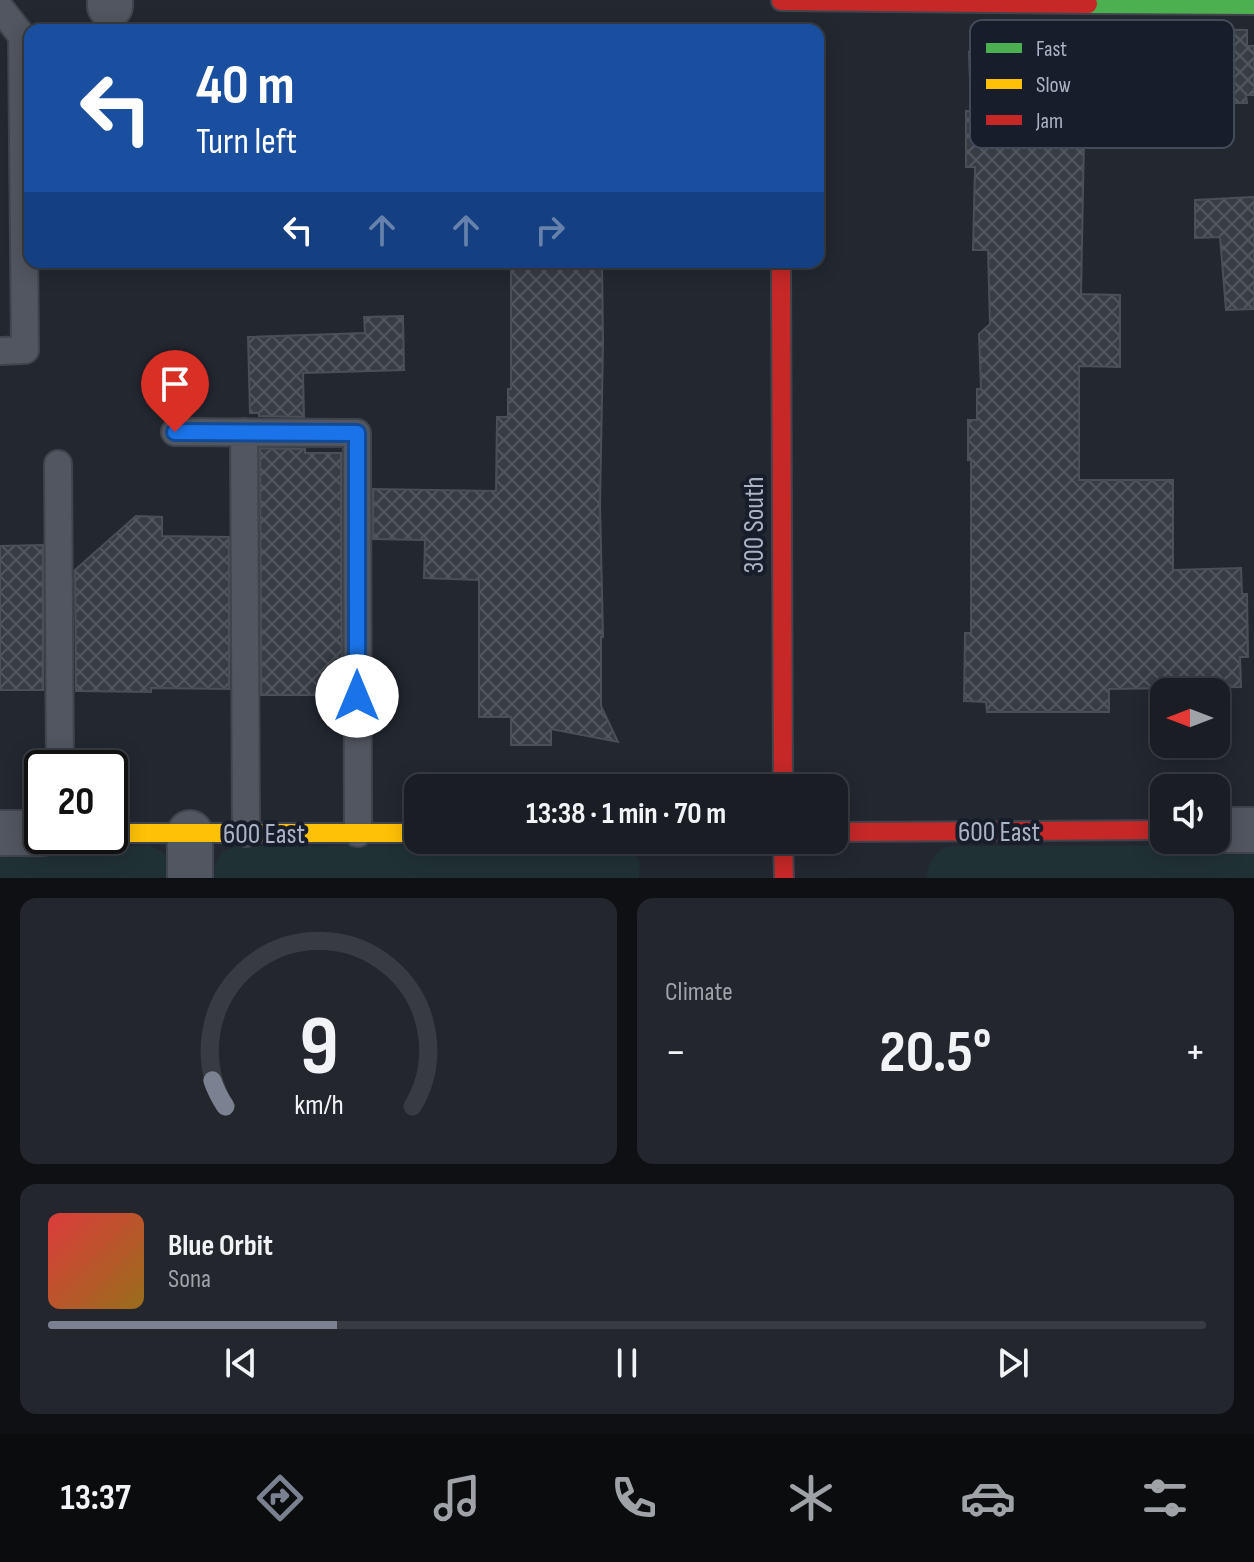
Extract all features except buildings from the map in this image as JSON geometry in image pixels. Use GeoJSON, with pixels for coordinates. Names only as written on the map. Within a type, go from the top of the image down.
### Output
{"type":"FeatureCollection","features":[{"type":"Feature","properties":{"kind":"street"},"geometry":{"type":"LineString","coordinates":[[781,6],[1254,5]]}},
{"type":"Feature","properties":{"kind":"street","name":"300 South"},"geometry":{"type":"LineString","coordinates":[[781,268],[783,774]]}},
{"type":"Feature","properties":{"kind":"street","name":"600 East"},"geometry":{"type":"LineString","coordinates":[[848,832],[1150,830]]}},
{"type":"Feature","properties":{"kind":"street"},"geometry":{"type":"LineString","coordinates":[[1230,830],[1254,830]]}},
{"type":"Feature","properties":{"kind":"street"},"geometry":{"type":"LineString","coordinates":[[0,833],[24,833]]}},
{"type":"Feature","properties":{"kind":"street","name":"600 East"},"geometry":{"type":"LineString","coordinates":[[128,833],[404,833]]}},
{"type":"Feature","properties":{"kind":"street"},"geometry":{"type":"LineString","coordinates":[[190,833],[190,878]]}},
{"type":"Feature","properties":{"kind":"street"},"geometry":{"type":"LineString","coordinates":[[783,854],[784,878]]}},
{"type":"Feature","properties":{"kind":"lane"},"geometry":{"type":"LineString","coordinates":[[0,8],[22,36],[24,245]]}},
{"type":"Feature","properties":{"kind":"lane"},"geometry":{"type":"LineString","coordinates":[[0,351],[25,350],[24,268]]}},
{"type":"Feature","properties":{"kind":"lane"},"geometry":{"type":"LineString","coordinates":[[175,432],[357,433],[358,833]]}},
{"type":"Feature","properties":{"kind":"lane"},"geometry":{"type":"LineString","coordinates":[[244,432],[246,833]]}},
{"type":"Feature","properties":{"kind":"lane"},"geometry":{"type":"LineString","coordinates":[[58,464],[60,750]]}},
{"type":"Feature","properties":{"kind":"shaded area"},"geometry":{"type":"Polygon","coordinates":[[[1150,845],[1150,854],[1230,854],[1230,845],[1254,845],[1254,878],[927,878],[932,859],[947,846],[1150,845]]]}},
{"type":"Feature","properties":{"kind":"shaded area"},"geometry":{"type":"Polygon","coordinates":[[[0,846],[24,846],[24,854],[128,854],[128,846],[149,846],[166,857],[172,878],[0,878],[0,846]]]}},
{"type":"Feature","properties":{"kind":"shaded area"},"geometry":{"type":"Polygon","coordinates":[[[238,846],[404,846],[404,854],[636,854],[640,863],[639,878],[213,878],[215,864],[223,851],[238,846]]]}},
{"type":"Feature","properties":{"kind":"traffic: fast"},"geometry":{"type":"LineString","coordinates":[[1088,4],[1254,5]]}},
{"type":"Feature","properties":{"kind":"traffic: slow"},"geometry":{"type":"LineString","coordinates":[[128,833],[404,833]]}},
{"type":"Feature","properties":{"kind":"traffic: jam"},"geometry":{"type":"LineString","coordinates":[[781,1],[1088,4]]}},
{"type":"Feature","properties":{"kind":"traffic: jam"},"geometry":{"type":"LineString","coordinates":[[781,268],[783,774]]}},
{"type":"Feature","properties":{"kind":"traffic: jam"},"geometry":{"type":"LineString","coordinates":[[848,832],[1150,830]]}},
{"type":"Feature","properties":{"kind":"traffic: jam"},"geometry":{"type":"LineString","coordinates":[[783,854],[784,878]]}},
{"type":"Feature","properties":{"kind":"route"},"geometry":{"type":"LineString","coordinates":[[175,432],[357,433],[357,696]]}}]}
